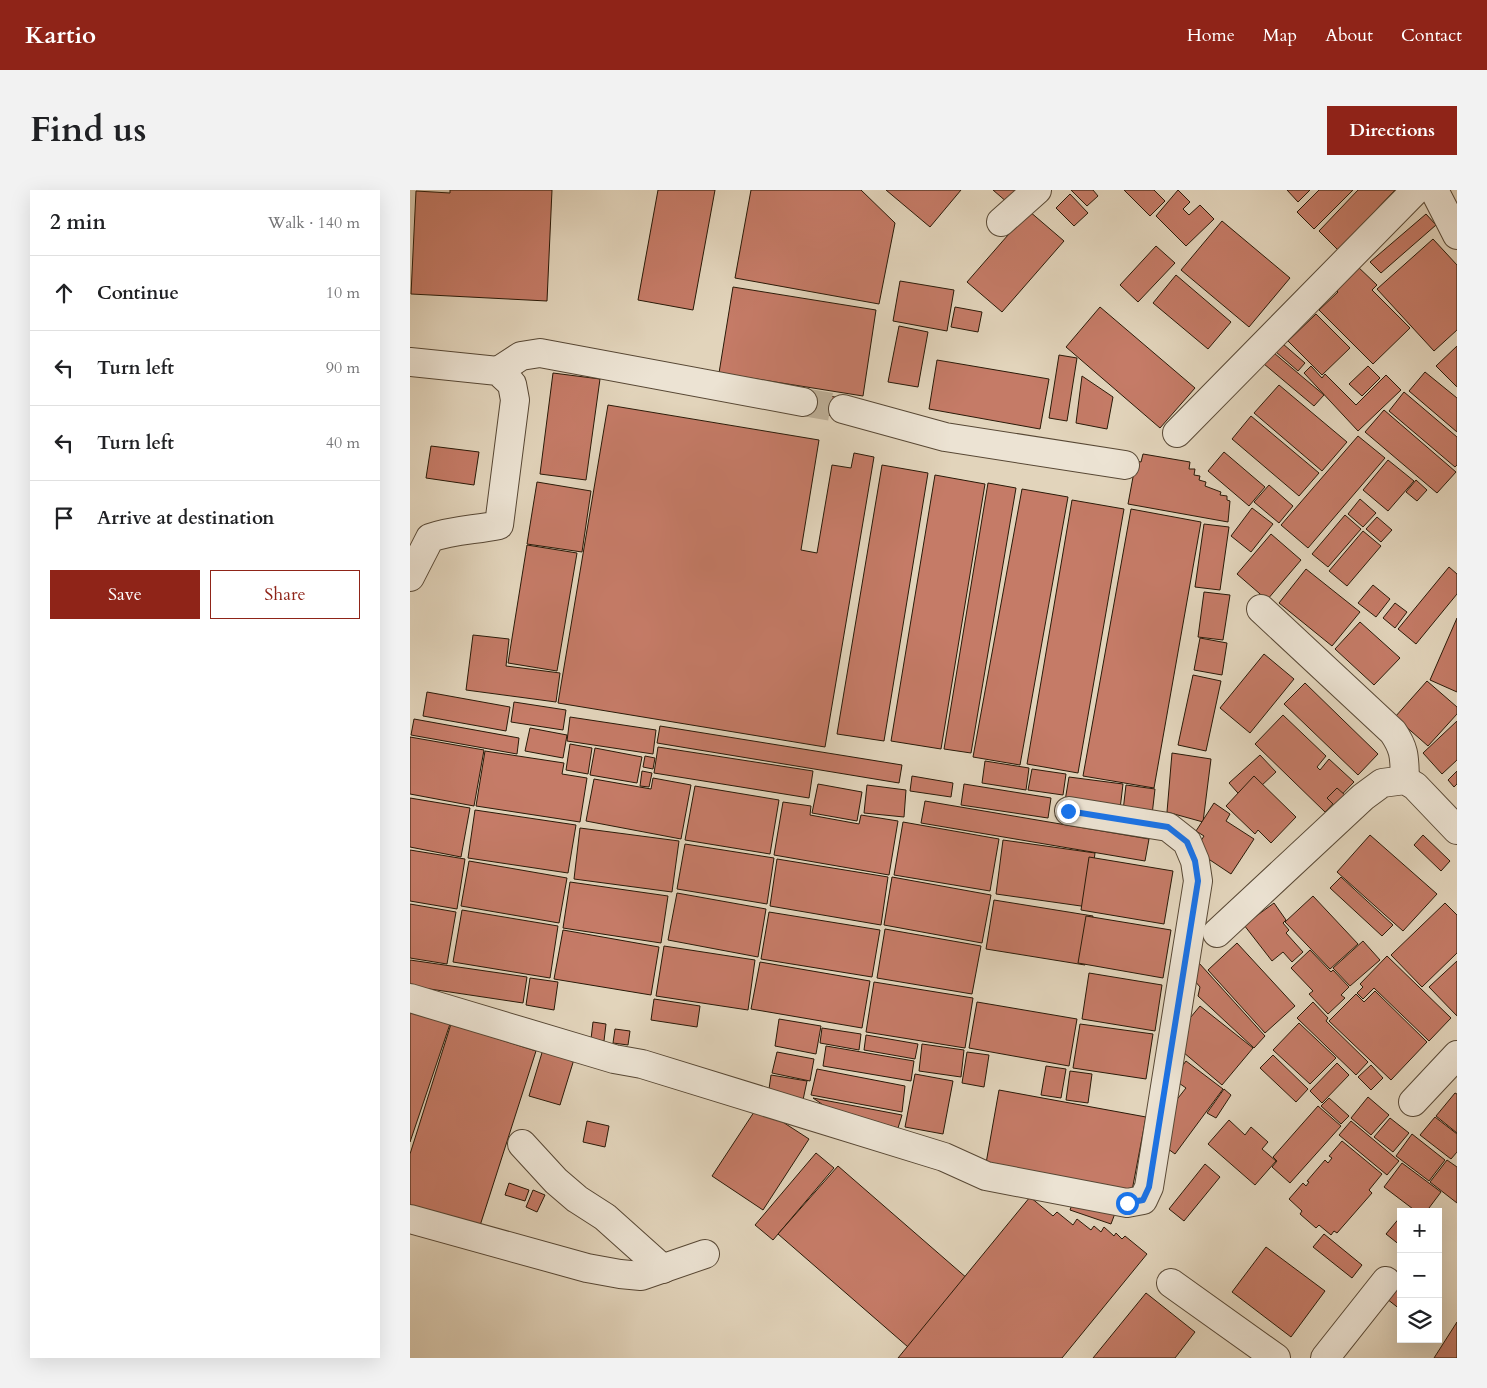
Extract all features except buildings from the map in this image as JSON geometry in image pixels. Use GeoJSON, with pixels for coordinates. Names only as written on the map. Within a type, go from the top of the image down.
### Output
{"type":"FeatureCollection","features":[{"type":"Feature","properties":{"kind":"street"},"geometry":{"type":"LineString","coordinates":[[1001,222],[1037,190]]}},
{"type":"Feature","properties":{"kind":"street"},"geometry":{"type":"LineString","coordinates":[[1177,433],[1416,190]]}},
{"type":"Feature","properties":{"kind":"street"},"geometry":{"type":"LineString","coordinates":[[1434,190],[1457,235]]}},
{"type":"Feature","properties":{"kind":"street"},"geometry":{"type":"LineString","coordinates":[[498,371],[521,356],[540,353],[803,402]]}},
{"type":"Feature","properties":{"kind":"street"},"geometry":{"type":"LineString","coordinates":[[410,362],[498,371],[512,384],[515,400],[499,525],[479,529],[452,530],[430,538],[410,577]]}},
{"type":"Feature","properties":{"kind":"street"},"geometry":{"type":"LineString","coordinates":[[843,409],[946,437],[1125,466]]}},
{"type":"Feature","properties":{"kind":"street"},"geometry":{"type":"LineString","coordinates":[[1261,609],[1393,732],[1402,745],[1405,756],[1405,780]]}},
{"type":"Feature","properties":{"kind":"street"},"geometry":{"type":"LineString","coordinates":[[1218,933],[1363,797],[1382,783],[1405,780],[1415,786],[1457,830]]}},
{"type":"Feature","properties":{"kind":"street"},"geometry":{"type":"LineString","coordinates":[[410,998],[719,1088],[944,1157],[986,1176],[1127,1203],[1143,1200],[1149,1187],[1198,881],[1195,861],[1187,842],[1168,827],[1068,811]]}},
{"type":"Feature","properties":{"kind":"street"},"geometry":{"type":"LineString","coordinates":[[1413,1102],[1457,1055]]}},
{"type":"Feature","properties":{"kind":"street"},"geometry":{"type":"LineString","coordinates":[[522,1144],[556,1181],[577,1199],[604,1217],[664,1269]]}},
{"type":"Feature","properties":{"kind":"street"},"geometry":{"type":"LineString","coordinates":[[410,1219],[604,1271],[641,1276],[705,1254]]}},
{"type":"Feature","properties":{"kind":"street"},"geometry":{"type":"LineString","coordinates":[[1325,1358],[1386,1282]]}},
{"type":"Feature","properties":{"kind":"street"},"geometry":{"type":"LineString","coordinates":[[1171,1283],[1276,1358]]}},
{"type":"Feature","properties":{"kind":"tunnel"},"geometry":{"type":"LineString","coordinates":[[803,402],[843,409]]}},
{"type":"Feature","properties":{"kind":"route"},"geometry":{"type":"LineString","coordinates":[[1068,811],[1168,827],[1187,842],[1195,861],[1198,881],[1149,1187],[1143,1200],[1127,1203]]}}]}
